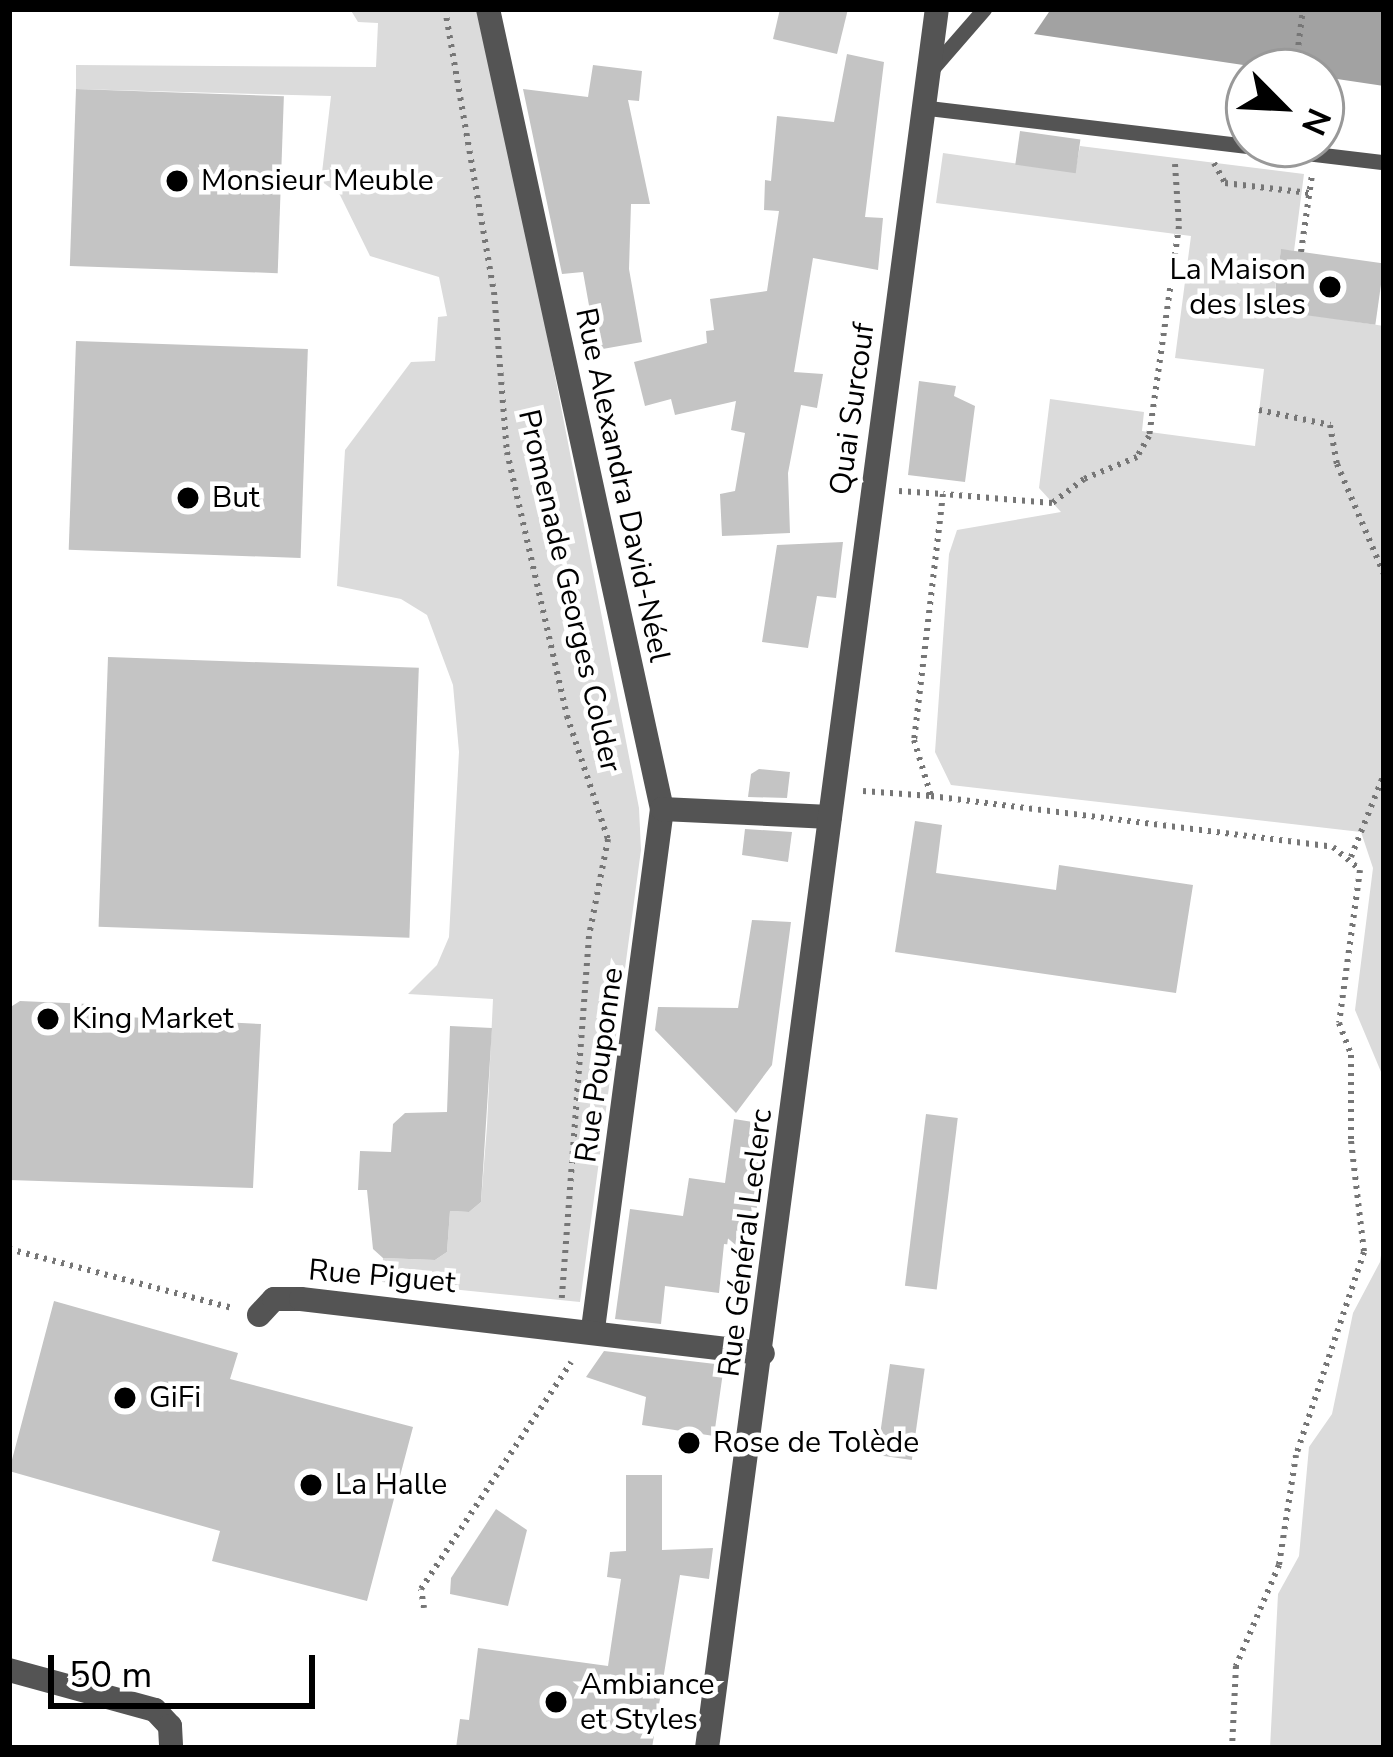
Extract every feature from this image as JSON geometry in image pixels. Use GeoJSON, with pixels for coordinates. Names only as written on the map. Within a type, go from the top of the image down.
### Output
{"type":"FeatureCollection","features":[{"type":"Feature","properties":{"kind":"street","name":"Rue Alexandra David-Néel"},"geometry":{"type":"LineString","coordinates":[[488,9],[662,809]]}},
{"type":"Feature","properties":{"kind":"street","name":"Quai Surcouf"},"geometry":{"type":"LineString","coordinates":[[830,817],[920,107],[937,9]]}},
{"type":"Feature","properties":{"kind":"street"},"geometry":{"type":"LineString","coordinates":[[662,809],[830,817]]}},
{"type":"Feature","properties":{"kind":"street","name":"Rue Pouponne"},"geometry":{"type":"LineString","coordinates":[[593,1329],[662,809]]}},
{"type":"Feature","properties":{"kind":"street","name":"Rue Général Leclerc"},"geometry":{"type":"LineString","coordinates":[[707,1748],[763,1353],[830,817]]}},
{"type":"Feature","properties":{"kind":"street","name":"Rue Piguet"},"geometry":{"type":"LineString","coordinates":[[259,1315],[274,1299],[301,1299],[560,1325],[763,1353]]}},
{"type":"Feature","properties":{"kind":"street"},"geometry":{"type":"LineString","coordinates":[[9,1670],[154,1710],[170,1726],[171,1748]]}},
{"type":"Feature","properties":{"kind":"lane"},"geometry":{"type":"LineString","coordinates":[[925,77],[984,9]]}},
{"type":"Feature","properties":{"kind":"lane"},"geometry":{"type":"LineString","coordinates":[[920,107],[1225,143]]}},
{"type":"Feature","properties":{"kind":"lane"},"geometry":{"type":"LineString","coordinates":[[1345,157],[1384,162]]}},
{"type":"Feature","properties":{"kind":"path","name":"Promenade Georges Colder"},"geometry":{"type":"LineString","coordinates":[[445,9],[494,292],[507,452],[567,716],[608,839],[590,936],[560,1325]]}},
{"type":"Feature","properties":{"kind":"path"},"geometry":{"type":"LineString","coordinates":[[1298,48],[1303,9]]}},
{"type":"Feature","properties":{"kind":"path"},"geometry":{"type":"LineString","coordinates":[[872,489],[1052,503],[1084,478],[1137,458],[1150,436],[1179,226],[1174,136]]}},
{"type":"Feature","properties":{"kind":"path"},"geometry":{"type":"LineString","coordinates":[[1216,142],[1219,180],[1309,194]]}},
{"type":"Feature","properties":{"kind":"path"},"geometry":{"type":"LineString","coordinates":[[1301,252],[1313,168]]}},
{"type":"Feature","properties":{"kind":"path"},"geometry":{"type":"LineString","coordinates":[[1259,410],[1330,425],[1337,464],[1384,574]]}},
{"type":"Feature","properties":{"kind":"path"},"geometry":{"type":"LineString","coordinates":[[931,796],[914,740],[943,494]]}},
{"type":"Feature","properties":{"kind":"path"},"geometry":{"type":"LineString","coordinates":[[1351,857],[1384,774]]}},
{"type":"Feature","properties":{"kind":"path"},"geometry":{"type":"LineString","coordinates":[[876,793],[1334,847],[1351,857],[1360,870],[1358,920],[1339,1022],[1351,1055],[1351,1141],[1364,1252],[1295,1455],[1279,1564],[1236,1666],[1232,1748]]}},
{"type":"Feature","properties":{"kind":"path"},"geometry":{"type":"LineString","coordinates":[[9,1250],[259,1315]]}},
{"type":"Feature","properties":{"kind":"path"},"geometry":{"type":"LineString","coordinates":[[424,1608],[421,1589],[593,1329]]}},
{"type":"Feature","properties":{"kind":"shaded area"},"geometry":{"type":"Polygon","coordinates":[[[350,9],[476,9],[528,237],[639,808],[641,850],[580,1302],[382,1282],[383,1258],[435,1260],[447,1252],[450,1211],[469,1212],[481,1202],[487,1126],[493,999],[408,994],[437,965],[449,937],[459,752],[453,685],[427,615],[401,599],[337,586],[345,450],[411,362],[435,361],[438,317],[447,316],[439,277],[370,256],[340,195],[321,181],[331,96],[76,89],[76,65],[376,67],[378,23],[358,22],[350,9]]]}},
{"type":"Feature","properties":{"kind":"shaded area"},"geometry":{"type":"Polygon","coordinates":[[[1051,9],[1384,9],[1384,86],[1345,80],[1345,48],[1225,48],[1225,62],[1034,34],[1051,9]]]}},
{"type":"Feature","properties":{"kind":"shaded area"},"geometry":{"type":"Polygon","coordinates":[[[1080,146],[1225,164],[1225,168],[1304,174],[1294,251],[1281,250],[1272,309],[1384,326],[1384,1079],[1355,1010],[1373,868],[1361,832],[951,785],[935,752],[949,554],[957,530],[1061,512],[1039,488],[1050,399],[1144,412],[1142,431],[1255,446],[1264,369],[1175,358],[1191,236],[936,203],[943,153],[1075,172],[1080,146]]]}},
{"type":"Feature","properties":{"kind":"shaded area"},"geometry":{"type":"Polygon","coordinates":[[[1384,1234],[1384,1748],[1270,1748],[1278,1594],[1299,1556],[1309,1447],[1332,1414],[1353,1313],[1380,1262],[1384,1234]]]}},
{"type":"Feature","properties":{"kind":"building"},"geometry":{"type":"Polygon","coordinates":[[[780,9],[848,9],[837,54],[773,39],[780,9]]]}},
{"type":"Feature","properties":{"kind":"building"},"geometry":{"type":"Polygon","coordinates":[[[847,54],[884,62],[865,217],[883,218],[878,270],[813,258],[794,372],[823,374],[817,408],[801,405],[788,473],[790,533],[722,536],[720,494],[735,491],[745,433],[731,430],[736,401],[675,415],[671,399],[645,406],[634,362],[707,343],[706,331],[714,330],[710,299],[767,291],[779,211],[764,210],[765,180],[771,181],[777,116],[834,122],[847,54]]]}},
{"type":"Feature","properties":{"kind":"building"},"geometry":{"type":"Polygon","coordinates":[[[593,65],[642,71],[639,101],[628,100],[650,204],[631,204],[629,269],[642,342],[597,350],[583,272],[562,274],[523,89],[588,97],[593,65]]]}},
{"type":"Feature","properties":{"kind":"building","name":"Monsieur Meuble"},"geometry":{"type":"Polygon","coordinates":[[[76,89],[284,96],[278,273],[70,266],[76,89]]]}},
{"type":"Feature","properties":{"kind":"building"},"geometry":{"type":"Polygon","coordinates":[[[1020,131],[1080,139],[1076,173],[1015,165],[1020,131]]]}},
{"type":"Feature","properties":{"kind":"building","name":"La Maison des Isles"},"geometry":{"type":"Polygon","coordinates":[[[1281,249],[1384,263],[1375,325],[1272,310],[1281,249]]]}},
{"type":"Feature","properties":{"kind":"building","name":"But"},"geometry":{"type":"Polygon","coordinates":[[[76,341],[308,349],[301,558],[69,550],[76,341]]]}},
{"type":"Feature","properties":{"kind":"building"},"geometry":{"type":"Polygon","coordinates":[[[919,381],[956,386],[954,396],[975,406],[965,482],[908,475],[919,381]]]}},
{"type":"Feature","properties":{"kind":"building"},"geometry":{"type":"Polygon","coordinates":[[[843,542],[836,598],[817,596],[808,648],[762,642],[777,545],[843,542]]]}},
{"type":"Feature","properties":{"kind":"building"},"geometry":{"type":"Polygon","coordinates":[[[108,657],[419,668],[409,938],[99,927],[108,657]]]}},
{"type":"Feature","properties":{"kind":"building"},"geometry":{"type":"Polygon","coordinates":[[[759,769],[790,772],[787,798],[748,797],[751,774],[759,769]]]}},
{"type":"Feature","properties":{"kind":"building"},"geometry":{"type":"Polygon","coordinates":[[[915,821],[942,825],[936,873],[1056,890],[1059,865],[1193,885],[1176,993],[895,952],[915,821]]]}},
{"type":"Feature","properties":{"kind":"building"},"geometry":{"type":"Polygon","coordinates":[[[745,829],[792,832],[788,862],[742,855],[745,829]]]}},
{"type":"Feature","properties":{"kind":"building"},"geometry":{"type":"Polygon","coordinates":[[[752,920],[791,922],[772,1065],[736,1113],[655,1030],[658,1007],[738,1008],[752,920]]]}},
{"type":"Feature","properties":{"kind":"building"},"geometry":{"type":"Polygon","coordinates":[[[20,1001],[89,1004],[88,1015],[261,1024],[253,1188],[9,1180],[9,1008],[20,1001]]]}},
{"type":"Feature","properties":{"kind":"building"},"geometry":{"type":"Polygon","coordinates":[[[450,1026],[492,1028],[481,1202],[469,1212],[450,1211],[447,1252],[435,1260],[383,1258],[373,1249],[367,1190],[358,1190],[360,1151],[391,1152],[393,1124],[405,1113],[447,1112],[450,1026]]]}},
{"type":"Feature","properties":{"kind":"building"},"geometry":{"type":"Polygon","coordinates":[[[926,1114],[958,1118],[937,1290],[905,1286],[926,1114]]]}},
{"type":"Feature","properties":{"kind":"building"},"geometry":{"type":"Polygon","coordinates":[[[734,1119],[765,1124],[753,1247],[724,1244],[719,1293],[665,1286],[661,1324],[615,1319],[630,1209],[683,1216],[689,1178],[725,1183],[734,1119]]]}},
{"type":"Feature","properties":{"kind":"building"},"geometry":{"type":"Polygon","coordinates":[[[54,1301],[238,1353],[230,1379],[413,1427],[367,1601],[212,1561],[220,1531],[9,1471],[54,1301]]]}},
{"type":"Feature","properties":{"kind":"building"},"geometry":{"type":"Polygon","coordinates":[[[604,1351],[724,1365],[714,1436],[642,1425],[646,1397],[586,1377],[604,1351]]]}},
{"type":"Feature","properties":{"kind":"building"},"geometry":{"type":"Polygon","coordinates":[[[890,1364],[925,1369],[912,1460],[877,1455],[890,1364]]]}},
{"type":"Feature","properties":{"kind":"building"},"geometry":{"type":"Polygon","coordinates":[[[626,1475],[662,1475],[662,1550],[713,1548],[709,1579],[680,1575],[652,1748],[456,1748],[460,1719],[469,1720],[478,1648],[608,1666],[621,1579],[607,1577],[610,1552],[626,1551],[626,1475]]]}},
{"type":"Feature","properties":{"kind":"building"},"geometry":{"type":"Polygon","coordinates":[[[496,1509],[527,1530],[508,1606],[450,1594],[451,1578],[496,1509]]]}},
{"type":"Feature","properties":{"kind":"place","name":"Monsieur Meuble"},"geometry":{"type":"Point","coordinates":[177,181]}},
{"type":"Feature","properties":{"kind":"place","name":"La Maison des Isles"},"geometry":{"type":"Point","coordinates":[1330,287]}},
{"type":"Feature","properties":{"kind":"place","name":"But"},"geometry":{"type":"Point","coordinates":[188,498]}},
{"type":"Feature","properties":{"kind":"place","name":"King Market"},"geometry":{"type":"Point","coordinates":[48,1019]}},
{"type":"Feature","properties":{"kind":"place","name":"GiFi"},"geometry":{"type":"Point","coordinates":[125,1398]}},
{"type":"Feature","properties":{"kind":"place","name":"Rose de Tolède"},"geometry":{"type":"Point","coordinates":[689,1443]}},
{"type":"Feature","properties":{"kind":"place","name":"La Halle"},"geometry":{"type":"Point","coordinates":[311,1485]}},
{"type":"Feature","properties":{"kind":"place","name":"Ambiance et Styles"},"geometry":{"type":"Point","coordinates":[556,1702]}}]}
